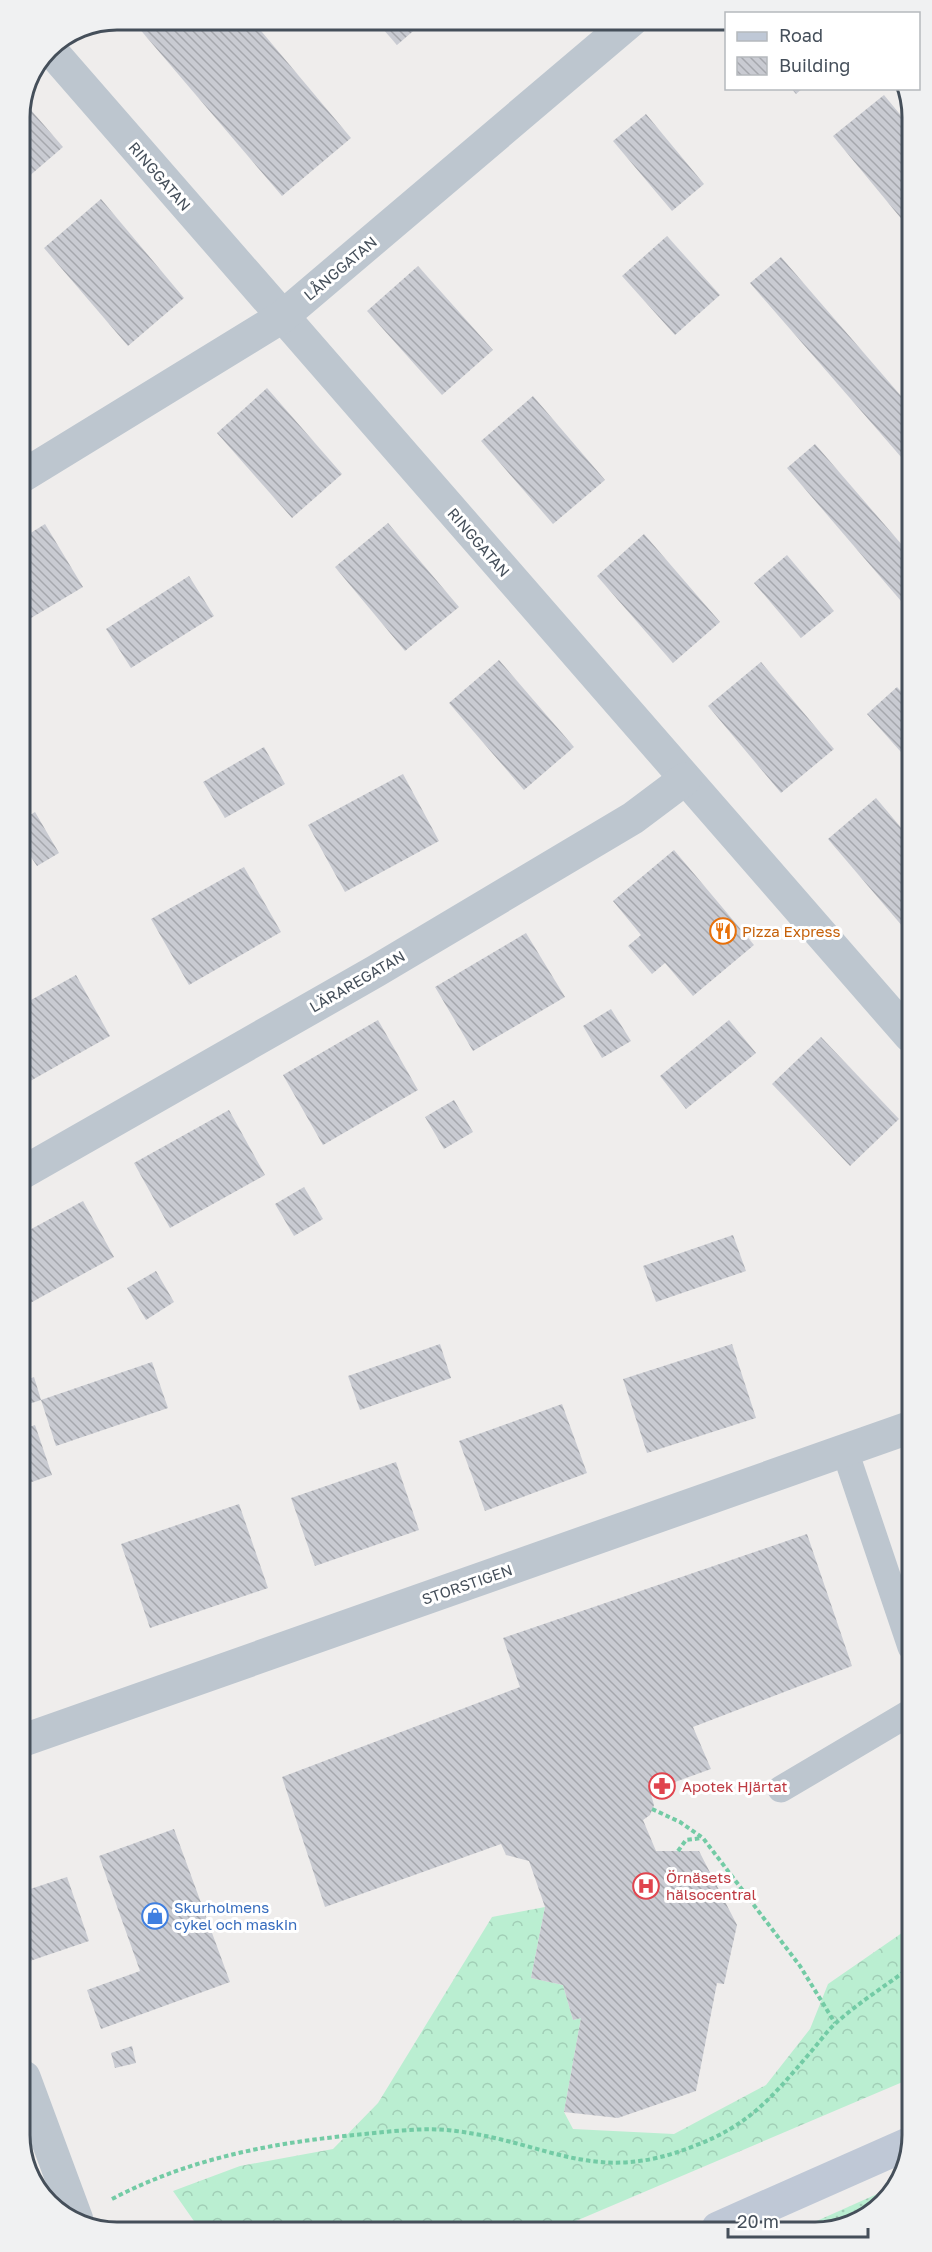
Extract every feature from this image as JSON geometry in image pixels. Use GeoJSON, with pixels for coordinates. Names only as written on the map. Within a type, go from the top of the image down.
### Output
{"type":"FeatureCollection","features":[{"type":"Feature","properties":{"kind":"main road"},"geometry":{"type":"LineString","coordinates":[[732,2222],[901,2147]]}},
{"type":"Feature","properties":{"kind":"street","name":"LÅNGGATAN"},"geometry":{"type":"LineString","coordinates":[[30,471],[282,317],[620,30]]}},
{"type":"Feature","properties":{"kind":"street","name":"RINGGATAN"},"geometry":{"type":"LineString","coordinates":[[56,56],[902,1027]]}},
{"type":"Feature","properties":{"kind":"street","name":"LÄRAREGATAN"},"geometry":{"type":"LineString","coordinates":[[30,1168],[386,964],[613,830],[685,779]]}},
{"type":"Feature","properties":{"kind":"street","name":"STORSTIGEN"},"geometry":{"type":"LineString","coordinates":[[30,1738],[902,1431]]}},
{"type":"Feature","properties":{"kind":"street"},"geometry":{"type":"LineString","coordinates":[[30,2093],[73,2209]]}},
{"type":"Feature","properties":{"kind":"lane"},"geometry":{"type":"LineString","coordinates":[[845,1451],[902,1620]]}},
{"type":"Feature","properties":{"kind":"lane"},"geometry":{"type":"LineString","coordinates":[[781,1789],[902,1717]]}},
{"type":"Feature","properties":{"kind":"path"},"geometry":{"type":"LineString","coordinates":[[652,1809],[680,1822],[703,1838],[800,1966],[835,2023]]}},
{"type":"Feature","properties":{"kind":"path"},"geometry":{"type":"LineString","coordinates":[[678,1851],[686,1840],[703,1838]]}},
{"type":"Feature","properties":{"kind":"path"},"geometry":{"type":"LineString","coordinates":[[105,2203],[131,2189],[199,2162],[277,2144],[411,2130],[454,2130],[490,2137],[573,2160],[606,2164],[649,2162],[715,2138],[751,2117],[835,2023],[902,1973]]}},
{"type":"Feature","properties":{"kind":"green space"},"geometry":{"type":"Polygon","coordinates":[[[545,1907],[531,1978],[563,1985],[573,2020],[581,2018],[564,2112],[573,2129],[674,2134],[766,2085],[810,2029],[828,1984],[902,1933],[902,2082],[573,2222],[195,2222],[173,2191],[240,2166],[333,2149],[378,2103],[492,1917],[545,1907]]]}},
{"type":"Feature","properties":{"kind":"green space"},"geometry":{"type":"Polygon","coordinates":[[[879,2193],[853,2213],[814,2222],[879,2193]]]}},
{"type":"Feature","properties":{"kind":"building"},"geometry":{"type":"Polygon","coordinates":[[[141,30],[260,30],[351,138],[282,196],[141,30]]]}},
{"type":"Feature","properties":{"kind":"building"},"geometry":{"type":"Polygon","coordinates":[[[384,30],[414,30],[397,45],[384,30]]]}},
{"type":"Feature","properties":{"kind":"building"},"geometry":{"type":"Polygon","coordinates":[[[884,95],[902,117],[902,220],[833,136],[884,95]]]}},
{"type":"Feature","properties":{"kind":"building"},"geometry":{"type":"Polygon","coordinates":[[[30,109],[63,147],[30,175],[30,109]]]}},
{"type":"Feature","properties":{"kind":"building"},"geometry":{"type":"Polygon","coordinates":[[[646,114],[704,184],[672,211],[613,141],[646,114]]]}},
{"type":"Feature","properties":{"kind":"building"},"geometry":{"type":"Polygon","coordinates":[[[101,199],[184,298],[128,346],[44,248],[101,199]]]}},
{"type":"Feature","properties":{"kind":"building"},"geometry":{"type":"Polygon","coordinates":[[[667,236],[720,295],[675,335],[622,276],[667,236]]]}},
{"type":"Feature","properties":{"kind":"building"},"geometry":{"type":"Polygon","coordinates":[[[781,257],[902,397],[902,458],[750,283],[781,257]]]}},
{"type":"Feature","properties":{"kind":"building"},"geometry":{"type":"Polygon","coordinates":[[[418,266],[493,350],[442,395],[367,311],[418,266]]]}},
{"type":"Feature","properties":{"kind":"building"},"geometry":{"type":"Polygon","coordinates":[[[267,388],[342,474],[292,518],[217,433],[267,388]]]}},
{"type":"Feature","properties":{"kind":"building"},"geometry":{"type":"Polygon","coordinates":[[[533,396],[605,480],[553,524],[481,441],[533,396]]]}},
{"type":"Feature","properties":{"kind":"building"},"geometry":{"type":"Polygon","coordinates":[[[815,444],[902,545],[902,602],[787,468],[815,444]]]}},
{"type":"Feature","properties":{"kind":"building"},"geometry":{"type":"Polygon","coordinates":[[[388,523],[459,607],[405,651],[335,567],[388,523]]]}},
{"type":"Feature","properties":{"kind":"building"},"geometry":{"type":"Polygon","coordinates":[[[45,524],[83,587],[30,619],[30,533],[45,524]]]}},
{"type":"Feature","properties":{"kind":"building"},"geometry":{"type":"Polygon","coordinates":[[[644,534],[720,622],[673,663],[597,576],[644,534]]]}},
{"type":"Feature","properties":{"kind":"building"},"geometry":{"type":"Polygon","coordinates":[[[787,555],[834,611],[801,638],[754,583],[787,555]]]}},
{"type":"Feature","properties":{"kind":"building"},"geometry":{"type":"Polygon","coordinates":[[[189,576],[214,616],[131,668],[106,629],[189,576]]]}},
{"type":"Feature","properties":{"kind":"building"},"geometry":{"type":"Polygon","coordinates":[[[499,660],[574,747],[524,790],[449,703],[499,660]]]}},
{"type":"Feature","properties":{"kind":"building"},"geometry":{"type":"Polygon","coordinates":[[[761,662],[834,749],[781,793],[708,706],[761,662]]]}},
{"type":"Feature","properties":{"kind":"building"},"geometry":{"type":"Polygon","coordinates":[[[897,687],[902,692],[902,753],[867,714],[897,687]]]}},
{"type":"Feature","properties":{"kind":"building"},"geometry":{"type":"Polygon","coordinates":[[[264,747],[285,784],[225,818],[203,782],[264,747]]]}},
{"type":"Feature","properties":{"kind":"building"},"geometry":{"type":"Polygon","coordinates":[[[403,774],[439,841],[345,892],[308,825],[403,774]]]}},
{"type":"Feature","properties":{"kind":"building"},"geometry":{"type":"Polygon","coordinates":[[[876,798],[902,829],[902,926],[828,839],[876,798]]]}},
{"type":"Feature","properties":{"kind":"building"},"geometry":{"type":"Polygon","coordinates":[[[35,812],[59,853],[37,866],[30,856],[30,815],[35,812]]]}},
{"type":"Feature","properties":{"kind":"building"},"geometry":{"type":"Polygon","coordinates":[[[674,850],[754,945],[693,996],[665,963],[652,974],[628,946],[641,935],[613,901],[674,850]]]}},
{"type":"Feature","properties":{"kind":"building"},"geometry":{"type":"Polygon","coordinates":[[[244,867],[281,932],[189,985],[151,919],[244,867]]]}},
{"type":"Feature","properties":{"kind":"building"},"geometry":{"type":"Polygon","coordinates":[[[526,933],[565,997],[473,1051],[435,987],[526,933]]]}},
{"type":"Feature","properties":{"kind":"building"},"geometry":{"type":"Polygon","coordinates":[[[76,975],[110,1036],[30,1081],[30,1001],[76,975]]]}},
{"type":"Feature","properties":{"kind":"building"},"geometry":{"type":"Polygon","coordinates":[[[611,1009],[631,1041],[602,1058],[583,1026],[611,1009]]]}},
{"type":"Feature","properties":{"kind":"building"},"geometry":{"type":"Polygon","coordinates":[[[378,1020],[418,1090],[323,1145],[283,1075],[378,1020]]]}},
{"type":"Feature","properties":{"kind":"building"},"geometry":{"type":"Polygon","coordinates":[[[729,1020],[756,1053],[686,1109],[660,1076],[729,1020]]]}},
{"type":"Feature","properties":{"kind":"building"},"geometry":{"type":"Polygon","coordinates":[[[821,1037],[899,1119],[850,1166],[772,1084],[821,1037]]]}},
{"type":"Feature","properties":{"kind":"building"},"geometry":{"type":"Polygon","coordinates":[[[454,1100],[473,1132],[444,1149],[425,1117],[454,1100]]]}},
{"type":"Feature","properties":{"kind":"building"},"geometry":{"type":"Polygon","coordinates":[[[229,1110],[265,1175],[170,1228],[134,1163],[229,1110]]]}},
{"type":"Feature","properties":{"kind":"building"},"geometry":{"type":"Polygon","coordinates":[[[304,1187],[323,1219],[294,1236],[275,1204],[304,1187]]]}},
{"type":"Feature","properties":{"kind":"building"},"geometry":{"type":"Polygon","coordinates":[[[83,1201],[114,1257],[30,1303],[30,1230],[83,1201]]]}},
{"type":"Feature","properties":{"kind":"building"},"geometry":{"type":"Polygon","coordinates":[[[733,1235],[746,1271],[656,1302],[643,1266],[733,1235]]]}},
{"type":"Feature","properties":{"kind":"building"},"geometry":{"type":"Polygon","coordinates":[[[156,1271],[174,1302],[146,1320],[127,1288],[156,1271]]]}},
{"type":"Feature","properties":{"kind":"building"},"geometry":{"type":"Polygon","coordinates":[[[440,1344],[451,1378],[360,1410],[348,1376],[440,1344]]]}},
{"type":"Feature","properties":{"kind":"building"},"geometry":{"type":"Polygon","coordinates":[[[732,1344],[756,1418],[647,1453],[623,1379],[732,1344]]]}},
{"type":"Feature","properties":{"kind":"building"},"geometry":{"type":"Polygon","coordinates":[[[152,1362],[168,1408],[56,1446],[41,1400],[152,1362]]]}},
{"type":"Feature","properties":{"kind":"building"},"geometry":{"type":"Polygon","coordinates":[[[34,1377],[41,1400],[30,1404],[30,1378],[34,1377]]]}},
{"type":"Feature","properties":{"kind":"building"},"geometry":{"type":"Polygon","coordinates":[[[562,1404],[587,1473],[485,1511],[459,1441],[562,1404]]]}},
{"type":"Feature","properties":{"kind":"building"},"geometry":{"type":"Polygon","coordinates":[[[35,1425],[52,1475],[30,1483],[30,1427],[35,1425]]]}},
{"type":"Feature","properties":{"kind":"building"},"geometry":{"type":"Polygon","coordinates":[[[396,1462],[419,1530],[315,1566],[291,1498],[396,1462]]]}},
{"type":"Feature","properties":{"kind":"building"},"geometry":{"type":"Polygon","coordinates":[[[239,1504],[268,1588],[150,1628],[121,1544],[239,1504]]]}},
{"type":"Feature","properties":{"kind":"building"},"geometry":{"type":"Polygon","coordinates":[[[807,1534],[852,1666],[693,1727],[711,1769],[650,1791],[654,1805],[650,1815],[643,1820],[656,1851],[699,1851],[737,1925],[724,1984],[717,1983],[696,2091],[618,2118],[564,2112],[581,2018],[573,2020],[563,1985],[531,1978],[545,1907],[529,1861],[506,1855],[501,1844],[325,1907],[282,1777],[520,1687],[503,1638],[807,1534]]]}},
{"type":"Feature","properties":{"kind":"building"},"geometry":{"type":"Polygon","coordinates":[[[174,1829],[230,1982],[101,2029],[87,1990],[140,1971],[99,1856],[174,1829]]]}},
{"type":"Feature","properties":{"kind":"building"},"geometry":{"type":"Polygon","coordinates":[[[67,1877],[89,1941],[30,1961],[30,1889],[67,1877]]]}},
{"type":"Feature","properties":{"kind":"building"},"geometry":{"type":"Polygon","coordinates":[[[132,2046],[136,2063],[115,2068],[111,2053],[132,2046]]]}},
{"type":"Feature","properties":{"kind":"place","name":"Pizza Express"},"geometry":{"type":"Point","coordinates":[723,931]}},
{"type":"Feature","properties":{"kind":"place","name":"Apotek Hjärtat"},"geometry":{"type":"Point","coordinates":[662,1786]}},
{"type":"Feature","properties":{"kind":"place","name":"Örnäsets hälsocentral"},"geometry":{"type":"Point","coordinates":[646,1886]}},
{"type":"Feature","properties":{"kind":"place","name":"Skurholmens cykel och maskin"},"geometry":{"type":"Point","coordinates":[155,1916]}}]}
